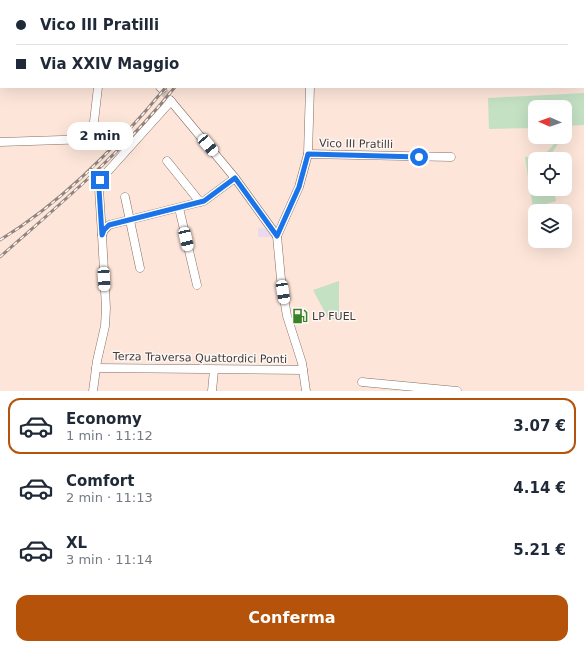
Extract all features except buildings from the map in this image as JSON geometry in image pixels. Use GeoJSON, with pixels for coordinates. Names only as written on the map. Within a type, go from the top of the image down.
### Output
{"type":"FeatureCollection","features":[{"type":"Feature","properties":{"kind":"street"},"geometry":{"type":"LineString","coordinates":[[0,142],[92,139],[98,88]]}},
{"type":"Feature","properties":{"kind":"street"},"geometry":{"type":"LineString","coordinates":[[306,391],[303,370],[286,310],[281,279],[277,236],[299,187],[308,154],[310,88]]}},
{"type":"Feature","properties":{"kind":"street"},"geometry":{"type":"LineString","coordinates":[[93,391],[105,326],[106,308],[99,189],[100,180],[171,101],[235,178],[277,236]]}},
{"type":"Feature","properties":{"kind":"street","name":"Vico III Pratilli"},"geometry":{"type":"LineString","coordinates":[[308,154],[451,158]]}},
{"type":"Feature","properties":{"kind":"street"},"geometry":{"type":"LineString","coordinates":[[167,161],[200,202]]}},
{"type":"Feature","properties":{"kind":"street"},"geometry":{"type":"LineString","coordinates":[[102,235],[104,230],[109,225],[204,201],[235,178]]}},
{"type":"Feature","properties":{"kind":"street"},"geometry":{"type":"LineString","coordinates":[[190,190],[182,207],[197,285]]}},
{"type":"Feature","properties":{"kind":"street"},"geometry":{"type":"LineString","coordinates":[[125,197],[140,268]]}},
{"type":"Feature","properties":{"kind":"street","name":"Terza Traversa Quattordici Ponti"},"geometry":{"type":"LineString","coordinates":[[97,365],[214,370],[303,370]]}},
{"type":"Feature","properties":{"kind":"street"},"geometry":{"type":"LineString","coordinates":[[212,391],[214,370]]}},
{"type":"Feature","properties":{"kind":"street"},"geometry":{"type":"LineString","coordinates":[[362,382],[457,391]]}},
{"type":"Feature","properties":{"kind":"shaded area"},"geometry":{"type":"Polygon","coordinates":[[[258,228],[269,228],[272,237],[258,237],[258,228]]]}},
{"type":"Feature","properties":{"kind":"green space"},"geometry":{"type":"Polygon","coordinates":[[[584,93],[584,125],[572,126],[572,100],[528,100],[528,128],[489,129],[488,98],[584,93]]]}},
{"type":"Feature","properties":{"kind":"green space"},"geometry":{"type":"Polygon","coordinates":[[[553,144],[558,144],[552,152],[547,152],[553,144]]]}},
{"type":"Feature","properties":{"kind":"green space"},"geometry":{"type":"Polygon","coordinates":[[[525,157],[528,157],[528,176],[525,157]]]}},
{"type":"Feature","properties":{"kind":"green space"},"geometry":{"type":"Polygon","coordinates":[[[531,196],[555,196],[556,201],[546,204],[532,204],[531,196]]]}},
{"type":"Feature","properties":{"kind":"green space"},"geometry":{"type":"Polygon","coordinates":[[[339,281],[339,317],[329,320],[313,290],[339,281]]]}},
{"type":"Feature","properties":{"kind":"tunnel"},"geometry":{"type":"LineString","coordinates":[[162,89],[170,100]]}},
{"type":"Feature","properties":{"kind":"railway"},"geometry":{"type":"LineString","coordinates":[[0,240],[24,225],[46,208],[89,170],[110,150],[165,88]]}},
{"type":"Feature","properties":{"kind":"railway"},"geometry":{"type":"LineString","coordinates":[[0,257],[113,155],[135,133],[174,88]]}},
{"type":"Feature","properties":{"kind":"place","name":"LP FUEL"},"geometry":{"type":"Point","coordinates":[300,316]}},
{"type":"Feature","properties":{"kind":"route"},"geometry":{"type":"LineString","coordinates":[[100,180],[99,189],[102,235],[104,230],[109,225],[204,201],[235,178],[264,215],[277,236],[299,187],[308,154],[419,157]]}}]}
